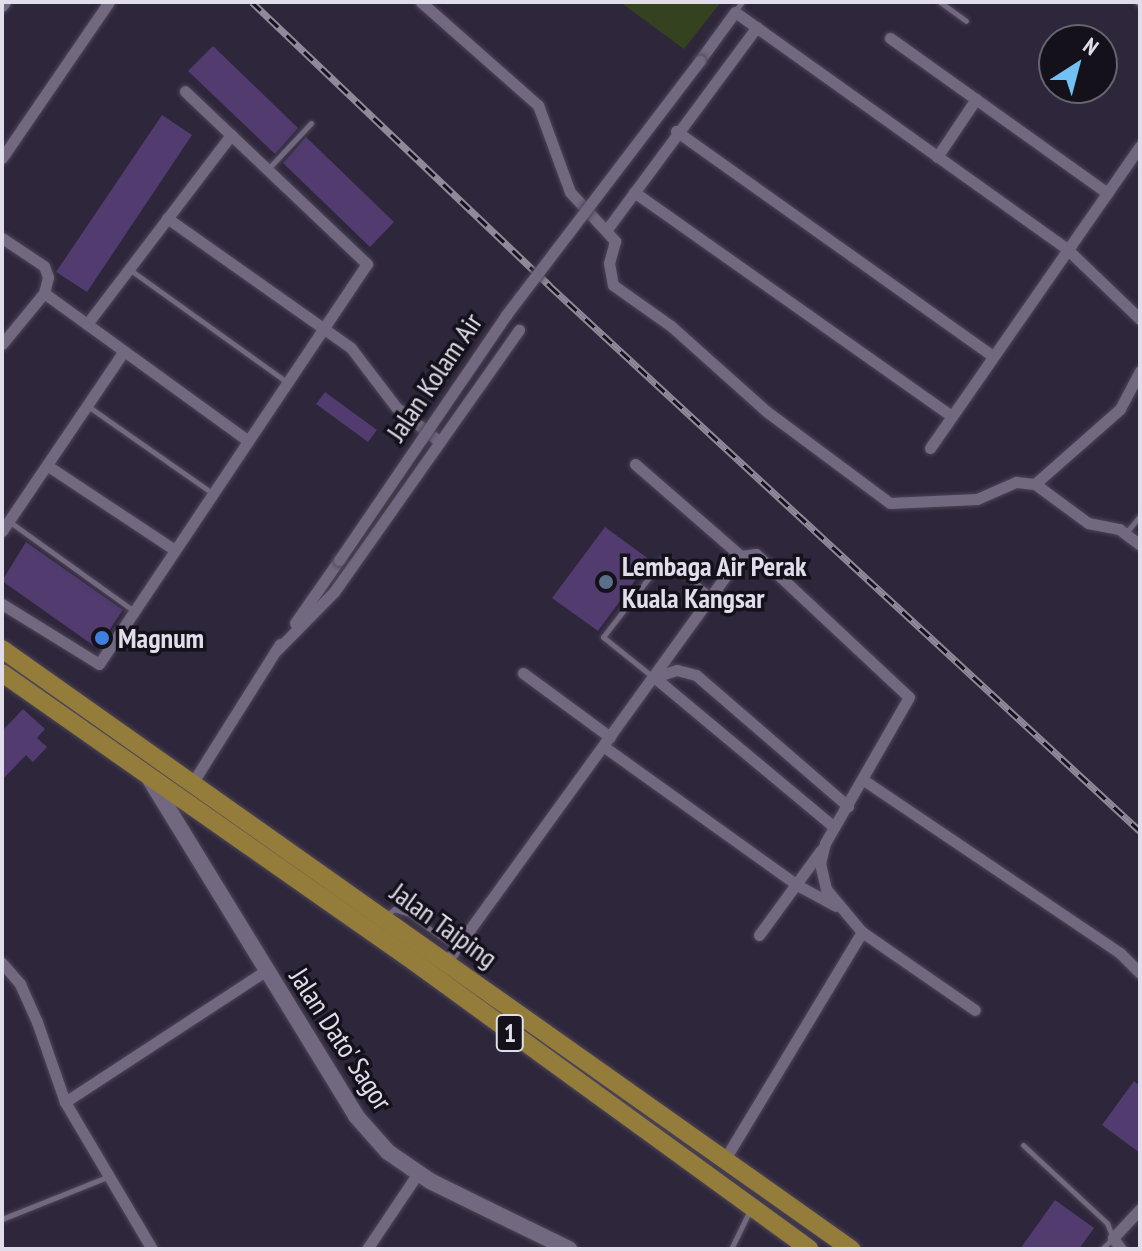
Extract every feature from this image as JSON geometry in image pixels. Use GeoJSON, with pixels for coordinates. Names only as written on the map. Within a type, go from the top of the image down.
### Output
{"type":"FeatureCollection","features":[{"type":"Feature","properties":{"kind":"highway","name":"Jalan Taiping"},"geometry":{"type":"LineString","coordinates":[[2,649],[385,917],[451,954],[851,1249]]}},
{"type":"Feature","properties":{"kind":"highway","name":"Jalan Taiping"},"geometry":{"type":"LineString","coordinates":[[2,673],[469,1002],[809,1249]]}},
{"type":"Feature","properties":{"kind":"highway"},"geometry":{"type":"LineString","coordinates":[[193,782],[210,819]]}},
{"type":"Feature","properties":{"kind":"highway"},"geometry":{"type":"LineString","coordinates":[[451,954],[469,1002]]}},
{"type":"Feature","properties":{"kind":"highway"},"geometry":{"type":"LineString","coordinates":[[725,1159],[747,1204]]}},
{"type":"Feature","properties":{"kind":"main road","name":"Jalan Dato' Sagor"},"geometry":{"type":"LineString","coordinates":[[147,774],[356,1116],[388,1152],[418,1173],[569,1249]]}},
{"type":"Feature","properties":{"kind":"street"},"geometry":{"type":"LineString","coordinates":[[2,158],[109,2]]}},
{"type":"Feature","properties":{"kind":"street"},"geometry":{"type":"LineString","coordinates":[[421,2],[538,105],[570,192],[608,228],[615,241],[609,273],[621,293],[671,326],[766,411],[890,503],[977,499],[1016,482],[1035,484],[1088,523],[1126,534],[1140,545]]}},
{"type":"Feature","properties":{"kind":"street"},"geometry":{"type":"LineString","coordinates":[[738,7],[757,27],[1067,249],[1140,319]]}},
{"type":"Feature","properties":{"kind":"street","name":"Jalan Kolam Air"},"geometry":{"type":"LineString","coordinates":[[193,782],[277,650],[506,315],[738,7]]}},
{"type":"Feature","properties":{"kind":"street"},"geometry":{"type":"LineString","coordinates":[[608,228],[676,131],[757,27]]}},
{"type":"Feature","properties":{"kind":"street"},"geometry":{"type":"LineString","coordinates":[[890,38],[1107,193]]}},
{"type":"Feature","properties":{"kind":"street"},"geometry":{"type":"LineString","coordinates":[[2,604],[96,666],[172,548],[324,331],[367,264],[185,91]]}},
{"type":"Feature","properties":{"kind":"street"},"geometry":{"type":"LineString","coordinates":[[937,157],[976,99]]}},
{"type":"Feature","properties":{"kind":"street"},"geometry":{"type":"LineString","coordinates":[[676,131],[993,356]]}},
{"type":"Feature","properties":{"kind":"street"},"geometry":{"type":"LineString","coordinates":[[87,324],[231,135]]}},
{"type":"Feature","properties":{"kind":"street"},"geometry":{"type":"LineString","coordinates":[[930,448],[1140,146]]}},
{"type":"Feature","properties":{"kind":"street"},"geometry":{"type":"LineString","coordinates":[[634,192],[952,416]]}},
{"type":"Feature","properties":{"kind":"street"},"geometry":{"type":"LineString","coordinates":[[167,218],[367,364],[396,407],[440,442]]}},
{"type":"Feature","properties":{"kind":"street"},"geometry":{"type":"LineString","coordinates":[[2,238],[44,266],[44,293],[2,344]]}},
{"type":"Feature","properties":{"kind":"street"},"geometry":{"type":"LineString","coordinates":[[44,293],[247,440]]}},
{"type":"Feature","properties":{"kind":"street"},"geometry":{"type":"LineString","coordinates":[[277,650],[334,592],[519,330]]}},
{"type":"Feature","properties":{"kind":"street"},"geometry":{"type":"LineString","coordinates":[[6,526],[124,351]]}},
{"type":"Feature","properties":{"kind":"street"},"geometry":{"type":"LineString","coordinates":[[1035,484],[1120,409],[1140,371]]}},
{"type":"Feature","properties":{"kind":"street"},"geometry":{"type":"LineString","coordinates":[[635,464],[741,556]]}},
{"type":"Feature","properties":{"kind":"street"},"geometry":{"type":"LineString","coordinates":[[48,466],[172,548]]}},
{"type":"Feature","properties":{"kind":"street"},"geometry":{"type":"LineString","coordinates":[[451,954],[741,556],[756,554],[909,697],[865,781],[797,885],[759,935]]}},
{"type":"Feature","properties":{"kind":"street"},"geometry":{"type":"LineString","coordinates":[[654,677],[677,670],[696,675],[848,806]]}},
{"type":"Feature","properties":{"kind":"street"},"geometry":{"type":"LineString","coordinates":[[523,673],[606,742],[797,885],[841,908]]}},
{"type":"Feature","properties":{"kind":"street"},"geometry":{"type":"LineString","coordinates":[[654,677],[834,827]]}},
{"type":"Feature","properties":{"kind":"street"},"geometry":{"type":"LineString","coordinates":[[865,781],[1120,953],[1140,973]]}},
{"type":"Feature","properties":{"kind":"street"},"geometry":{"type":"LineString","coordinates":[[825,843],[820,863],[826,889],[862,932],[975,1010]]}},
{"type":"Feature","properties":{"kind":"street"},"geometry":{"type":"LineString","coordinates":[[725,1159],[862,932]]}},
{"type":"Feature","properties":{"kind":"street"},"geometry":{"type":"LineString","coordinates":[[2,963],[32,1010],[65,1102],[152,1249]]}},
{"type":"Feature","properties":{"kind":"street"},"geometry":{"type":"LineString","coordinates":[[65,1102],[265,971]]}},
{"type":"Feature","properties":{"kind":"street"},"geometry":{"type":"LineString","coordinates":[[367,1249],[418,1173]]}},
{"type":"Feature","properties":{"kind":"street"},"geometry":{"type":"LineString","coordinates":[[1121,1249],[1113,1238],[1140,1209]]}},
{"type":"Feature","properties":{"kind":"lane"},"geometry":{"type":"LineString","coordinates":[[940,2],[966,21]]}},
{"type":"Feature","properties":{"kind":"lane"},"geometry":{"type":"LineString","coordinates":[[267,169],[311,123]]}},
{"type":"Feature","properties":{"kind":"lane"},"geometry":{"type":"LineString","coordinates":[[129,268],[288,382]]}},
{"type":"Feature","properties":{"kind":"lane"},"geometry":{"type":"LineString","coordinates":[[89,407],[211,492]]}},
{"type":"Feature","properties":{"kind":"lane"},"geometry":{"type":"LineString","coordinates":[[1126,534],[1140,516]]}},
{"type":"Feature","properties":{"kind":"lane"},"geometry":{"type":"LineString","coordinates":[[6,526],[134,611]]}},
{"type":"Feature","properties":{"kind":"lane"},"geometry":{"type":"LineString","coordinates":[[654,677],[603,637],[664,558],[712,596]]}},
{"type":"Feature","properties":{"kind":"lane"},"geometry":{"type":"LineString","coordinates":[[1023,1145],[1107,1223],[1113,1238],[1102,1249]]}},
{"type":"Feature","properties":{"kind":"lane"},"geometry":{"type":"LineString","coordinates":[[2,1219],[108,1176]]}},
{"type":"Feature","properties":{"kind":"lane"},"geometry":{"type":"LineString","coordinates":[[731,1249],[747,1204]]}},
{"type":"Feature","properties":{"kind":"green space"},"geometry":{"type":"Polygon","coordinates":[[[620,2],[721,2],[684,49],[620,2]]]}},
{"type":"Feature","properties":{"kind":"building"},"geometry":{"type":"Polygon","coordinates":[[[213,46],[298,128],[275,154],[188,71],[213,46]]]}},
{"type":"Feature","properties":{"kind":"building"},"geometry":{"type":"Polygon","coordinates":[[[162,115],[192,135],[87,292],[56,272],[162,115]]]}},
{"type":"Feature","properties":{"kind":"building"},"geometry":{"type":"Polygon","coordinates":[[[306,137],[394,222],[370,247],[283,163],[306,137]]]}},
{"type":"Feature","properties":{"kind":"building"},"geometry":{"type":"Polygon","coordinates":[[[325,392],[377,430],[368,442],[316,404],[325,392]]]}},
{"type":"Feature","properties":{"kind":"building"},"geometry":{"type":"Polygon","coordinates":[[[605,527],[650,560],[598,631],[552,598],[605,527]]]}},
{"type":"Feature","properties":{"kind":"building"},"geometry":{"type":"Polygon","coordinates":[[[26,542],[123,610],[97,648],[2,581],[26,542]]]}},
{"type":"Feature","properties":{"kind":"building"},"geometry":{"type":"Polygon","coordinates":[[[23,709],[45,729],[37,738],[47,747],[33,762],[26,755],[2,780],[2,731],[23,709]]]}},
{"type":"Feature","properties":{"kind":"building"},"geometry":{"type":"Polygon","coordinates":[[[1134,1081],[1140,1086],[1140,1153],[1102,1125],[1134,1081]]]}},
{"type":"Feature","properties":{"kind":"building"},"geometry":{"type":"Polygon","coordinates":[[[1055,1200],[1094,1228],[1079,1249],[1020,1249],[1055,1200]]]}},
{"type":"Feature","properties":{"kind":"railway"},"geometry":{"type":"LineString","coordinates":[[252,2],[550,286],[1140,831]]}},
{"type":"Feature","properties":{"kind":"place","name":"Lembaga Air Perak Kuala Kangsar"},"geometry":{"type":"Point","coordinates":[606,582]}},
{"type":"Feature","properties":{"kind":"place","name":"Magnum"},"geometry":{"type":"Point","coordinates":[102,638]}}]}
